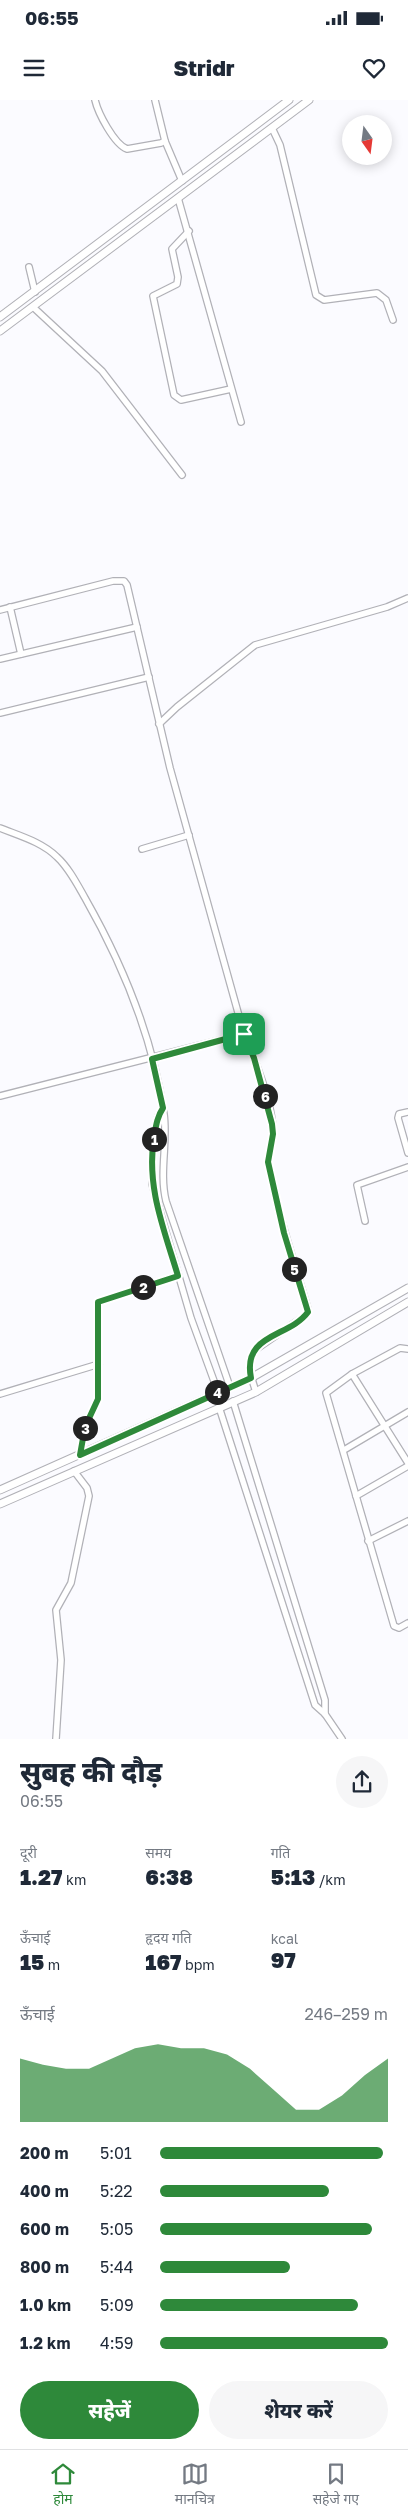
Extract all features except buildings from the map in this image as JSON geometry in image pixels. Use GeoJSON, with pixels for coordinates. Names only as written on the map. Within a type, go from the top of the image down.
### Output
{"type":"FeatureCollection","features":[{"type":"Feature","properties":{"kind":"street"},"geometry":{"type":"LineString","coordinates":[[94,100],[98,113],[123,148],[127,149],[161,143],[165,140]]}},
{"type":"Feature","properties":{"kind":"street"},"geometry":{"type":"LineString","coordinates":[[155,100],[165,140],[182,181]]}},
{"type":"Feature","properties":{"kind":"street"},"geometry":{"type":"LineString","coordinates":[[0,318],[289,100]]}},
{"type":"Feature","properties":{"kind":"street"},"geometry":{"type":"LineString","coordinates":[[0,331],[309,100]]}},
{"type":"Feature","properties":{"kind":"street"},"geometry":{"type":"LineString","coordinates":[[272,128],[280,145],[316,295],[324,300],[377,293],[386,300],[393,320]]}},
{"type":"Feature","properties":{"kind":"street"},"geometry":{"type":"LineString","coordinates":[[178,198],[189,231],[241,422]]}},
{"type":"Feature","properties":{"kind":"street"},"geometry":{"type":"LineString","coordinates":[[189,231],[172,249],[178,277],[177,284],[153,296],[174,395],[181,400],[231,389]]}},
{"type":"Feature","properties":{"kind":"street"},"geometry":{"type":"LineString","coordinates":[[29,267],[35,292]]}},
{"type":"Feature","properties":{"kind":"street"},"geometry":{"type":"LineString","coordinates":[[33,307],[102,371],[182,475]]}},
{"type":"Feature","properties":{"kind":"street"},"geometry":{"type":"LineString","coordinates":[[0,610],[113,581],[124,581],[189,835],[244,1034],[254,1058],[271,1119],[273,1134],[268,1162],[284,1233],[308,1309],[306,1315],[255,1350],[249,1362],[251,1378],[256,1392]]}},
{"type":"Feature","properties":{"kind":"street"},"geometry":{"type":"LineString","coordinates":[[160,724],[177,707],[255,645],[387,607],[408,598]]}},
{"type":"Feature","properties":{"kind":"street"},"geometry":{"type":"LineString","coordinates":[[10,607],[21,654]]}},
{"type":"Feature","properties":{"kind":"street"},"geometry":{"type":"LineString","coordinates":[[0,660],[137,627]]}},
{"type":"Feature","properties":{"kind":"street"},"geometry":{"type":"LineString","coordinates":[[0,712],[149,677]]}},
{"type":"Feature","properties":{"kind":"street"},"geometry":{"type":"LineString","coordinates":[[0,828],[37,842],[57,856],[68,869],[104,932],[129,989],[152,1059],[163,1108],[164,1190],[230,1387]]}},
{"type":"Feature","properties":{"kind":"street"},"geometry":{"type":"LineString","coordinates":[[142,848],[189,835]]}},
{"type":"Feature","properties":{"kind":"street"},"geometry":{"type":"LineString","coordinates":[[0,1096],[152,1059],[244,1034]]}},
{"type":"Feature","properties":{"kind":"street"},"geometry":{"type":"LineString","coordinates":[[163,1108],[158,1116],[153,1143],[152,1184],[178,1276],[218,1392]]}},
{"type":"Feature","properties":{"kind":"street"},"geometry":{"type":"LineString","coordinates":[[408,1112],[398,1116],[408,1153]]}},
{"type":"Feature","properties":{"kind":"street"},"geometry":{"type":"LineString","coordinates":[[365,1222],[357,1185],[408,1167]]}},
{"type":"Feature","properties":{"kind":"street"},"geometry":{"type":"LineString","coordinates":[[80,1455],[85,1427],[98,1403],[97,1305],[99,1300],[178,1276]]}},
{"type":"Feature","properties":{"kind":"street"},"geometry":{"type":"LineString","coordinates":[[0,1490],[251,1378],[408,1288]]}},
{"type":"Feature","properties":{"kind":"street"},"geometry":{"type":"LineString","coordinates":[[0,1504],[256,1392],[408,1302]]}},
{"type":"Feature","properties":{"kind":"street"},"geometry":{"type":"LineString","coordinates":[[408,1349],[400,1348],[352,1374],[326,1393],[394,1626],[399,1628],[408,1623]]}},
{"type":"Feature","properties":{"kind":"street"},"geometry":{"type":"LineString","coordinates":[[0,1394],[99,1364]]}},
{"type":"Feature","properties":{"kind":"street"},"geometry":{"type":"LineString","coordinates":[[352,1374],[408,1464],[356,1496]]}},
{"type":"Feature","properties":{"kind":"street"},"geometry":{"type":"LineString","coordinates":[[233,1401],[325,1700],[325,1714]]}},
{"type":"Feature","properties":{"kind":"street"},"geometry":{"type":"LineString","coordinates":[[219,1407],[298,1656],[317,1708],[325,1714],[342,1739]]}},
{"type":"Feature","properties":{"kind":"street"},"geometry":{"type":"LineString","coordinates":[[344,1450],[408,1412]]}},
{"type":"Feature","properties":{"kind":"street"},"geometry":{"type":"LineString","coordinates":[[56,1739],[61,1660],[56,1610],[71,1583],[89,1496],[87,1488],[74,1472]]}},
{"type":"Feature","properties":{"kind":"street"},"geometry":{"type":"LineString","coordinates":[[368,1542],[408,1521]]}},
{"type":"Feature","properties":{"kind":"route"},"geometry":{"type":"LineString","coordinates":[[244,1034],[254,1058],[270,1113],[273,1134],[268,1162],[284,1233],[308,1312],[263,1342],[255,1350],[249,1362],[251,1378],[80,1455],[85,1427],[98,1403],[98,1302],[101,1299],[178,1276],[159,1213],[151,1177],[153,1143],[158,1116],[163,1108],[159,1082],[152,1059],[244,1034]]}}]}
